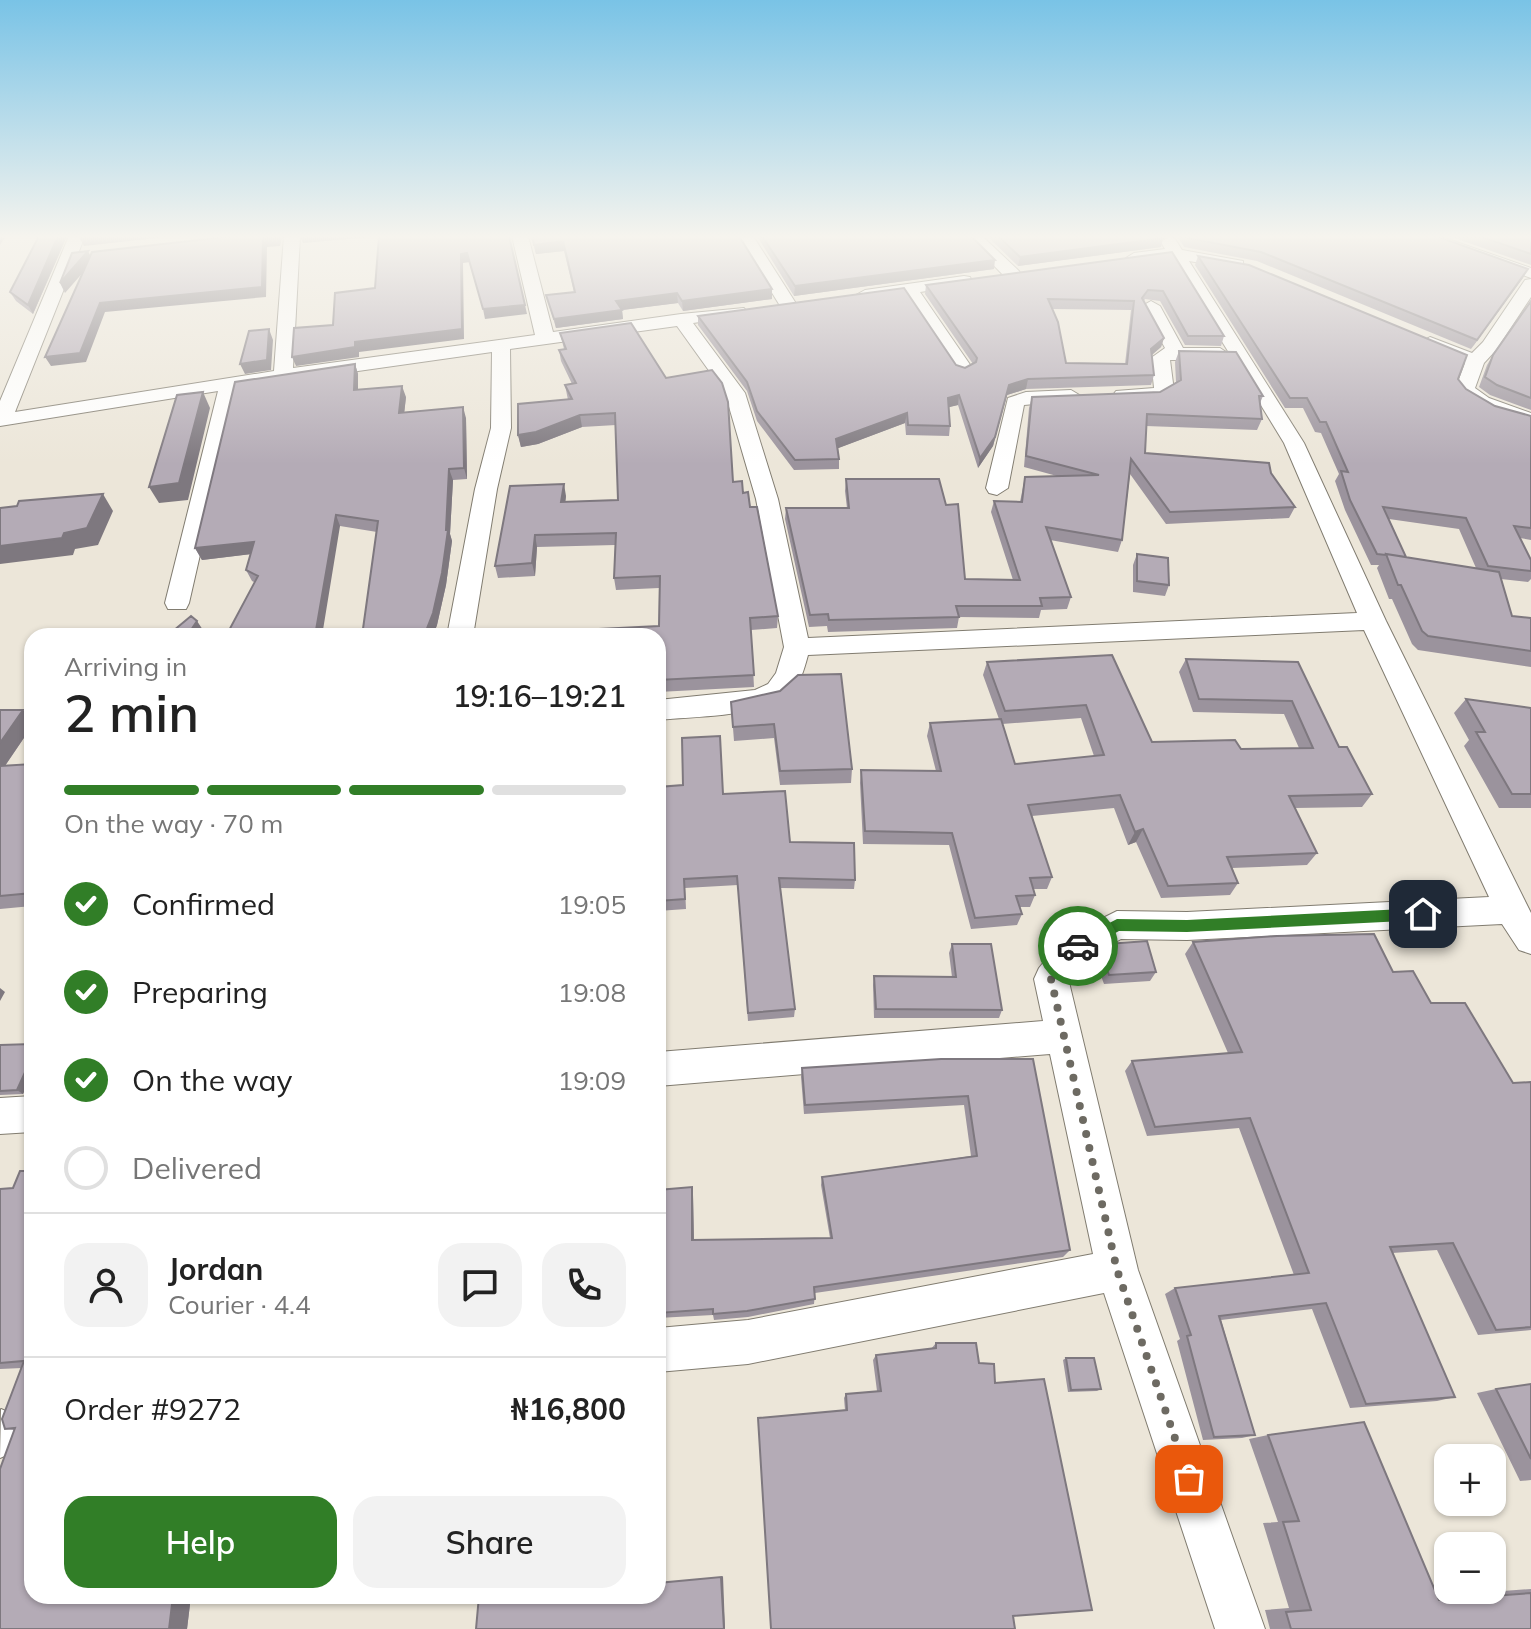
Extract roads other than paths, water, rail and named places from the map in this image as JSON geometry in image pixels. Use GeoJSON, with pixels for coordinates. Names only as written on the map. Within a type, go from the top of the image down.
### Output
{"type":"FeatureCollection","features":[{"type":"Feature","properties":{"kind":"street"},"geometry":{"type":"LineString","coordinates":[[1,420],[50,312]]}},
{"type":"Feature","properties":{"kind":"street"},"geometry":{"type":"LineString","coordinates":[[283,375],[287,312]]}},
{"type":"Feature","properties":{"kind":"street"},"geometry":{"type":"LineString","coordinates":[[539,312],[545,338]]}},
{"type":"Feature","properties":{"kind":"street"},"geometry":{"type":"LineString","coordinates":[[1,420],[283,375],[735,312]]}},
{"type":"Feature","properties":{"kind":"street"},"geometry":{"type":"LineString","coordinates":[[925,312],[964,369]]}},
{"type":"Feature","properties":{"kind":"street"},"geometry":{"type":"LineString","coordinates":[[1154,312],[1177,353]]}},
{"type":"Feature","properties":{"kind":"street"},"geometry":{"type":"LineString","coordinates":[[1214,312],[1294,443],[1373,621],[1521,925],[1117,925],[1075,948],[1051,979],[1117,1270],[1240,1629]]}},
{"type":"Feature","properties":{"kind":"street"},"geometry":{"type":"LineString","coordinates":[[1512,312],[1490,346],[1475,361],[1465,390],[1482,402],[1531,420]]}},
{"type":"Feature","properties":{"kind":"street"},"geometry":{"type":"LineString","coordinates":[[666,709],[759,699],[778,691],[789,675],[797,647],[767,499],[735,393],[681,319]]}},
{"type":"Feature","properties":{"kind":"street"},"geometry":{"type":"LineString","coordinates":[[1419,338],[1475,361]]}},
{"type":"Feature","properties":{"kind":"street"},"geometry":{"type":"LineString","coordinates":[[461,628],[486,489],[501,428],[501,344]]}},
{"type":"Feature","properties":{"kind":"street"},"geometry":{"type":"LineString","coordinates":[[997,488],[1015,402],[1026,398],[1155,395],[1164,391],[1160,358],[1168,353],[1242,355]]}},
{"type":"Feature","properties":{"kind":"street"},"geometry":{"type":"LineString","coordinates":[[177,603],[229,384]]}},
{"type":"Feature","properties":{"kind":"street"},"geometry":{"type":"LineString","coordinates":[[797,647],[1373,621]]}},
{"type":"Feature","properties":{"kind":"street"},"geometry":{"type":"LineString","coordinates":[[666,1068],[1062,1036]]}},
{"type":"Feature","properties":{"kind":"street"},"geometry":{"type":"LineString","coordinates":[[0,1116],[24,1114]]}},
{"type":"Feature","properties":{"kind":"street"},"geometry":{"type":"LineString","coordinates":[[666,1349],[748,1342],[1117,1270]]}}]}
